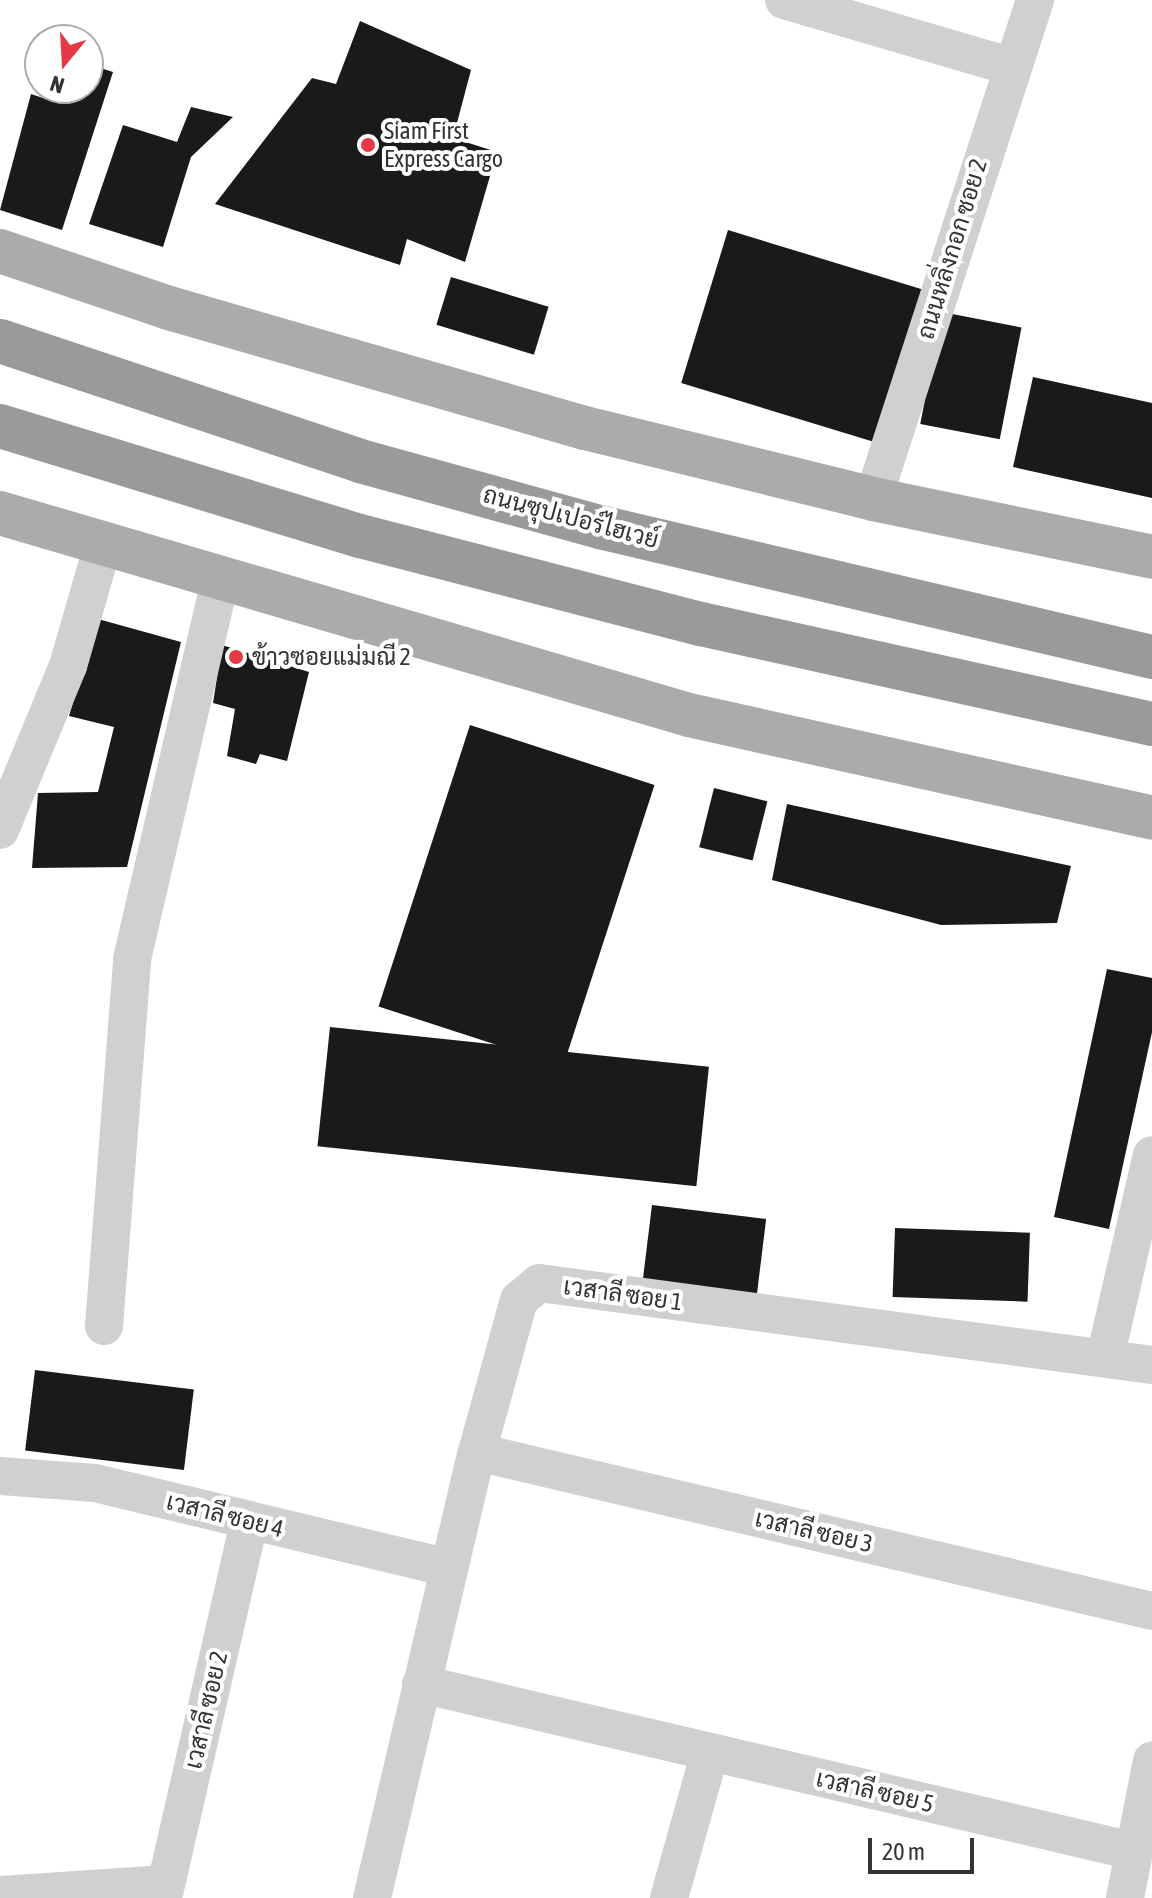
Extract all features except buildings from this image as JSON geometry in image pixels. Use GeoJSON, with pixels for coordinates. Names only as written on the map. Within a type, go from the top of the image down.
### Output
{"type":"FeatureCollection","features":[{"type":"Feature","properties":{"kind":"highway","name":"ถนนซุปเปอร์ไฮเวย์"},"geometry":{"type":"LineString","coordinates":[[0,341],[360,461],[570,518],[1152,657]]}},
{"type":"Feature","properties":{"kind":"highway"},"geometry":{"type":"LineString","coordinates":[[0,426],[360,536],[701,624],[1152,724]]}},
{"type":"Feature","properties":{"kind":"main road"},"geometry":{"type":"LineString","coordinates":[[0,251],[424,384],[873,499],[1152,557]]}},
{"type":"Feature","properties":{"kind":"main road"},"geometry":{"type":"LineString","coordinates":[[0,513],[220,582],[689,715],[1152,818]]}},
{"type":"Feature","properties":{"kind":"street"},"geometry":{"type":"LineString","coordinates":[[784,0],[829,6],[1009,66]]}},
{"type":"Feature","properties":{"kind":"street","name":"ถนนหลิ่งกอก ซอย 2"},"geometry":{"type":"LineString","coordinates":[[873,499],[1009,66],[1035,0]]}},
{"type":"Feature","properties":{"kind":"street"},"geometry":{"type":"LineString","coordinates":[[0,830],[68,666],[103,545]]}},
{"type":"Feature","properties":{"kind":"street"},"geometry":{"type":"LineString","coordinates":[[104,1326],[132,959],[220,582]]}},
{"type":"Feature","properties":{"kind":"street"},"geometry":{"type":"LineString","coordinates":[[1105,1358],[1152,1155]]}},
{"type":"Feature","properties":{"kind":"street","name":"เวสาลี ซอย 1"},"geometry":{"type":"LineString","coordinates":[[372,1898],[477,1452],[519,1300],[539,1283],[1152,1365]]}},
{"type":"Feature","properties":{"kind":"street","name":"เวสาลี ซอย 3"},"geometry":{"type":"LineString","coordinates":[[477,1452],[1152,1611]]}},
{"type":"Feature","properties":{"kind":"street","name":"เวสาลี ซอย 4"},"geometry":{"type":"LineString","coordinates":[[0,1476],[95,1483],[448,1568]]}},
{"type":"Feature","properties":{"kind":"street","name":"เวสาลี ซอย 2"},"geometry":{"type":"LineString","coordinates":[[164,1891],[249,1521]]}},
{"type":"Feature","properties":{"kind":"street","name":"เวสาลี ซอย 5"},"geometry":{"type":"LineString","coordinates":[[421,1684],[1133,1851]]}},
{"type":"Feature","properties":{"kind":"street"},"geometry":{"type":"LineString","coordinates":[[669,1898],[710,1752]]}},
{"type":"Feature","properties":{"kind":"street"},"geometry":{"type":"LineString","coordinates":[[1125,1898],[1152,1761]]}},
{"type":"Feature","properties":{"kind":"street"},"geometry":{"type":"LineString","coordinates":[[0,1895],[164,1891]]}},
{"type":"Feature","properties":{"kind":"place","name":"Siam First Express Cargo"},"geometry":{"type":"Point","coordinates":[368,145]}},
{"type":"Feature","properties":{"kind":"place","name":"ข้าวซอยแม่มณี 2"},"geometry":{"type":"Point","coordinates":[236,657]}}]}
